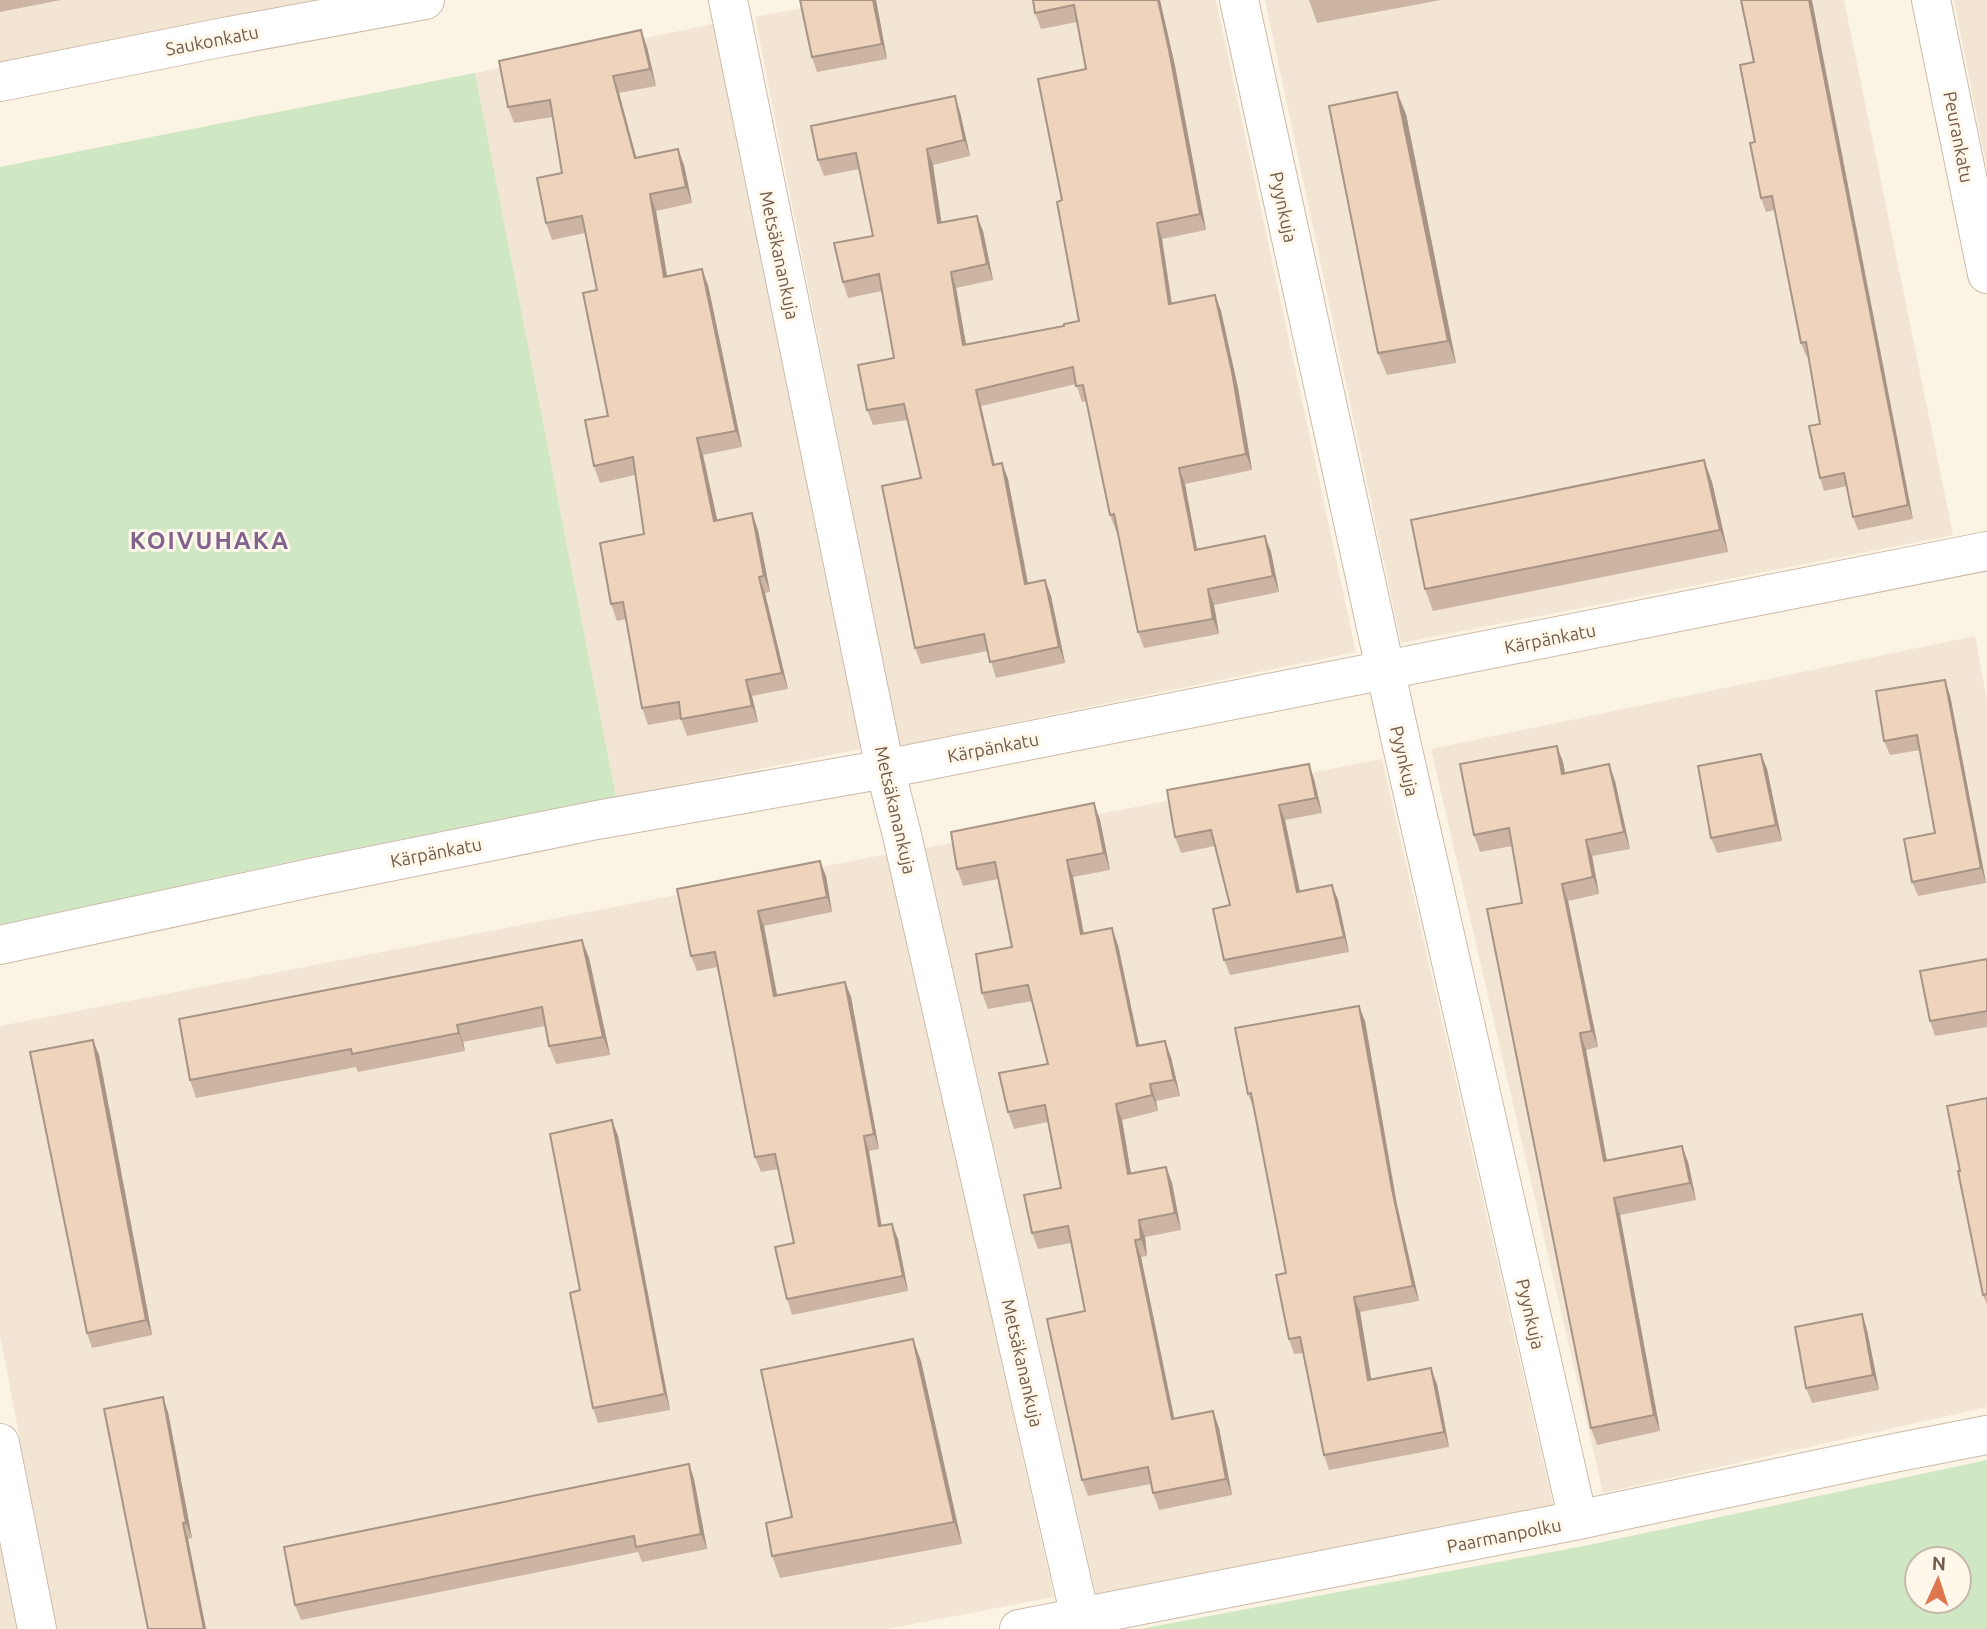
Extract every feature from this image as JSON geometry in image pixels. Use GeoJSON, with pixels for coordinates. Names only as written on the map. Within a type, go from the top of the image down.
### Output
{"type":"FeatureCollection","features":[{"type":"Feature","properties":{"kind":"street","name":"Saukonkatu"},"geometry":{"type":"LineString","coordinates":[[0,82],[425,0]]}},
{"type":"Feature","properties":{"kind":"street","name":"Metsäkanankuja"},"geometry":{"type":"LineString","coordinates":[[728,0],[885,769],[1080,1618]]}},
{"type":"Feature","properties":{"kind":"street","name":"Pyynkuja"},"geometry":{"type":"LineString","coordinates":[[1239,0],[1385,670],[1578,1520]]}},
{"type":"Feature","properties":{"kind":"street","name":"Peurankatu"},"geometry":{"type":"LineString","coordinates":[[1931,0],[1987,274]]}},
{"type":"Feature","properties":{"kind":"street","name":"Kärpänkatu"},"geometry":{"type":"LineString","coordinates":[[0,945],[597,820],[885,769],[1987,551]]}},
{"type":"Feature","properties":{"kind":"street","name":"Paarmanpolku"},"geometry":{"type":"LineString","coordinates":[[1019,1629],[1578,1520],[1987,1435]]}},
{"type":"Feature","properties":{"kind":"street"},"geometry":{"type":"LineString","coordinates":[[0,1443],[37,1629]]}},
{"type":"Feature","properties":{"kind":"shaded area"},"geometry":{"type":"Polygon","coordinates":[[[0,0],[313,0],[0,62],[0,0]]]}},
{"type":"Feature","properties":{"kind":"shaded area"},"geometry":{"type":"Polygon","coordinates":[[[843,0],[1216,0],[1356,652],[899,746],[755,17],[843,0]]]}},
{"type":"Feature","properties":{"kind":"shaded area"},"geometry":{"type":"Polygon","coordinates":[[[1265,0],[1844,0],[1953,535],[1401,643],[1265,0]]]}},
{"type":"Feature","properties":{"kind":"shaded area"},"geometry":{"type":"Polygon","coordinates":[[[1954,0],[1987,0],[1987,168],[1954,0]]]}},
{"type":"Feature","properties":{"kind":"shaded area"},"geometry":{"type":"Polygon","coordinates":[[[713,24],[861,749],[616,797],[475,73],[713,24]]]}},
{"type":"Feature","properties":{"kind":"shaded area"},"geometry":{"type":"Polygon","coordinates":[[[1975,636],[1987,701],[1987,1407],[1603,1493],[1431,749],[1975,636]]]}},
{"type":"Feature","properties":{"kind":"shaded area"},"geometry":{"type":"Polygon","coordinates":[[[1382,759],[1553,1505],[1096,1595],[925,848],[1382,759]]]}},
{"type":"Feature","properties":{"kind":"shaded area"},"geometry":{"type":"Polygon","coordinates":[[[888,854],[1054,1597],[887,1629],[56,1629],[0,1335],[0,1026],[888,854]]]}},
{"type":"Feature","properties":{"kind":"shaded area"},"geometry":{"type":"Polygon","coordinates":[[[0,1533],[19,1629],[0,1629],[0,1533]]]}},
{"type":"Feature","properties":{"kind":"green space"},"geometry":{"type":"Polygon","coordinates":[[[475,73],[616,797],[292,861],[0,926],[0,167],[475,73]]]}},
{"type":"Feature","properties":{"kind":"green space"},"geometry":{"type":"Polygon","coordinates":[[[1987,1460],[1987,1629],[1140,1629],[1589,1545],[1987,1460]]]}},
{"type":"Feature","properties":{"kind":"building"},"geometry":{"type":"Polygon","coordinates":[[[800,0],[873,0],[882,44],[812,57],[800,0]]]}},
{"type":"Feature","properties":{"kind":"building"},"geometry":{"type":"Polygon","coordinates":[[[1033,0],[1158,0],[1200,214],[1157,223],[1169,304],[1215,295],[1246,454],[1179,468],[1195,550],[1265,536],[1273,576],[1208,589],[1213,619],[1138,632],[1114,514],[1110,515],[1083,385],[1076,386],[1073,367],[976,390],[993,465],[1002,463],[1025,584],[1045,580],[1059,647],[990,662],[984,634],[915,648],[882,486],[921,478],[904,404],[867,410],[858,365],[894,358],[879,274],[843,282],[834,243],[873,236],[856,153],[818,160],[811,126],[955,96],[964,140],[927,149],[938,223],[977,216],[987,264],[951,272],[963,345],[1079,321],[1057,202],[1062,200],[1038,79],[1086,69],[1074,5],[1035,13],[1033,0]]]}},
{"type":"Feature","properties":{"kind":"building"},"geometry":{"type":"Polygon","coordinates":[[[1741,0],[1809,0],[1908,505],[1853,517],[1844,473],[1820,478],[1809,426],[1820,424],[1806,342],[1801,343],[1772,196],[1761,198],[1750,143],[1755,142],[1740,65],[1754,62],[1741,0]]]}},
{"type":"Feature","properties":{"kind":"building"},"geometry":{"type":"Polygon","coordinates":[[[641,30],[650,69],[613,76],[635,158],[678,149],[686,187],[650,194],[664,277],[702,269],[736,431],[697,438],[714,521],[752,513],[764,576],[759,577],[782,673],[746,680],[752,706],[681,719],[679,702],[642,708],[623,602],[611,604],[600,543],[644,534],[633,457],[594,466],[585,420],[608,416],[583,293],[597,290],[582,216],[546,223],[537,178],[562,173],[550,100],[508,107],[499,61],[641,30]]]}},
{"type":"Feature","properties":{"kind":"building"},"geometry":{"type":"Polygon","coordinates":[[[1397,92],[1448,341],[1378,353],[1329,106],[1397,92]]]}},
{"type":"Feature","properties":{"kind":"building"},"geometry":{"type":"Polygon","coordinates":[[[1704,460],[1720,530],[1425,589],[1411,520],[1704,460]]]}},
{"type":"Feature","properties":{"kind":"building"},"geometry":{"type":"Polygon","coordinates":[[[1945,680],[1981,868],[1912,882],[1904,839],[1935,833],[1917,735],[1884,741],[1876,691],[1945,680]]]}},
{"type":"Feature","properties":{"kind":"building"},"geometry":{"type":"Polygon","coordinates":[[[1557,746],[1562,774],[1609,764],[1624,832],[1586,840],[1593,877],[1562,884],[1592,1031],[1580,1033],[1604,1161],[1682,1146],[1690,1183],[1614,1198],[1654,1415],[1591,1428],[1487,909],[1522,903],[1509,828],[1474,835],[1460,764],[1557,746]]]}},
{"type":"Feature","properties":{"kind":"building"},"geometry":{"type":"Polygon","coordinates":[[[1761,754],[1776,825],[1711,838],[1698,766],[1761,754]]]}},
{"type":"Feature","properties":{"kind":"building"},"geometry":{"type":"Polygon","coordinates":[[[1309,764],[1316,798],[1279,805],[1297,892],[1332,885],[1344,937],[1224,960],[1213,909],[1230,905],[1211,830],[1175,837],[1167,790],[1309,764]]]}},
{"type":"Feature","properties":{"kind":"building"},"geometry":{"type":"Polygon","coordinates":[[[1094,803],[1104,853],[1067,860],[1081,934],[1112,928],[1137,1046],[1165,1041],[1174,1080],[1150,1084],[1152,1095],[1116,1104],[1128,1174],[1166,1167],[1175,1213],[1139,1220],[1141,1239],[1135,1240],[1172,1419],[1213,1411],[1226,1479],[1153,1493],[1148,1467],[1082,1480],[1047,1319],[1085,1311],[1068,1226],[1032,1233],[1024,1195],[1061,1188],[1045,1105],[1008,1112],[999,1073],[1048,1064],[1028,985],[982,993],[976,954],[1012,947],[995,862],[957,869],[951,832],[1094,803]]]}},
{"type":"Feature","properties":{"kind":"building"},"geometry":{"type":"Polygon","coordinates":[[[820,861],[827,897],[758,911],[774,996],[845,982],[874,1134],[864,1136],[879,1226],[892,1224],[903,1276],[787,1299],[775,1247],[794,1243],[775,1154],[755,1157],[715,952],[691,956],[677,889],[820,861]]]}},
{"type":"Feature","properties":{"kind":"building"},"geometry":{"type":"Polygon","coordinates":[[[582,940],[603,1037],[549,1046],[542,1007],[457,1025],[459,1033],[352,1054],[351,1049],[190,1080],[179,1019],[582,940]]]}},
{"type":"Feature","properties":{"kind":"building"},"geometry":{"type":"Polygon","coordinates":[[[1987,959],[1987,1011],[1930,1021],[1920,971],[1987,959]]]}},
{"type":"Feature","properties":{"kind":"building"},"geometry":{"type":"Polygon","coordinates":[[[1359,1006],[1392,1189],[1413,1286],[1354,1297],[1368,1380],[1431,1368],[1444,1432],[1324,1455],[1300,1337],[1289,1339],[1276,1275],[1286,1273],[1251,1093],[1248,1094],[1235,1028],[1359,1006]]]}},
{"type":"Feature","properties":{"kind":"building"},"geometry":{"type":"Polygon","coordinates":[[[93,1040],[146,1320],[87,1333],[30,1052],[93,1040]]]}},
{"type":"Feature","properties":{"kind":"building"},"geometry":{"type":"Polygon","coordinates":[[[1987,1098],[1987,1294],[1983,1295],[1947,1106],[1987,1098]]]}},
{"type":"Feature","properties":{"kind":"building"},"geometry":{"type":"Polygon","coordinates":[[[612,1120],[665,1394],[593,1408],[570,1293],[580,1290],[550,1134],[612,1120]]]}},
{"type":"Feature","properties":{"kind":"building"},"geometry":{"type":"Polygon","coordinates":[[[1862,1314],[1873,1375],[1806,1388],[1795,1327],[1862,1314]]]}},
{"type":"Feature","properties":{"kind":"building"},"geometry":{"type":"Polygon","coordinates":[[[913,1339],[954,1522],[772,1556],[766,1523],[792,1517],[761,1370],[913,1339]]]}},
{"type":"Feature","properties":{"kind":"building"},"geometry":{"type":"Polygon","coordinates":[[[163,1397],[186,1523],[183,1523],[204,1629],[148,1629],[104,1409],[163,1397]]]}},
{"type":"Feature","properties":{"kind":"building"},"geometry":{"type":"Polygon","coordinates":[[[689,1464],[701,1534],[636,1547],[634,1536],[295,1605],[284,1547],[689,1464]]]}},
{"type":"Feature","properties":{"kind":"district","name":"KOIVUHAKA"},"geometry":{"type":"Point","coordinates":[210,540]}}]}
